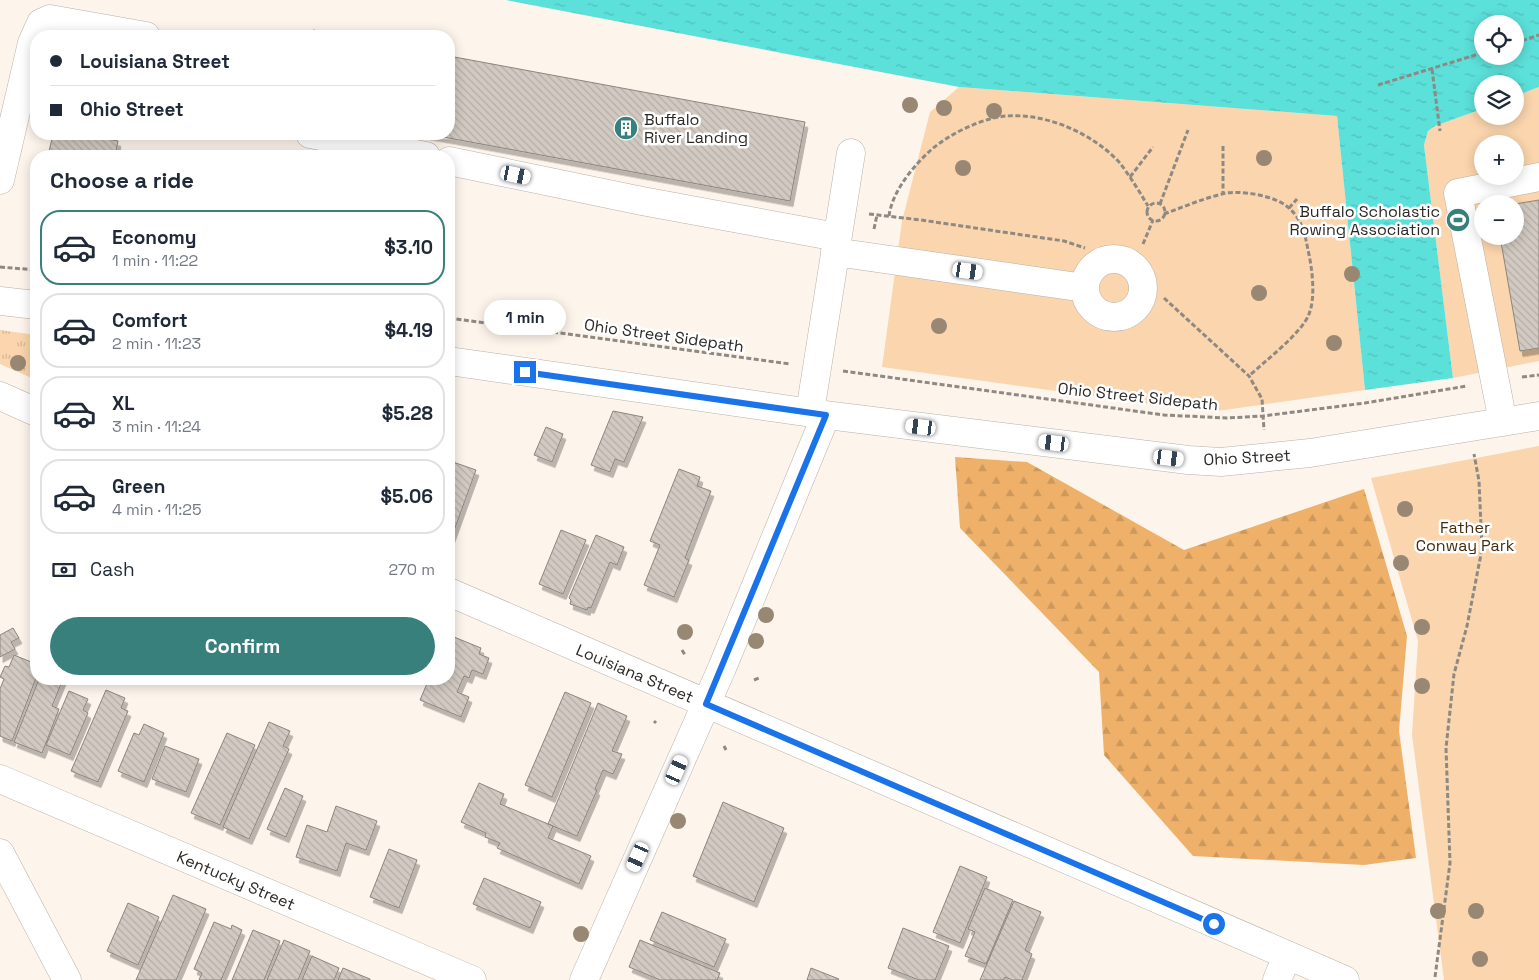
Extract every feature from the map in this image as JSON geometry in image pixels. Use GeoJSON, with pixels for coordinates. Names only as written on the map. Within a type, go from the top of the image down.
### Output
{"type":"FeatureCollection","features":[{"type":"Feature","properties":{"kind":"street"},"geometry":{"type":"LineString","coordinates":[[38,30],[41,22],[50,19],[112,30]]}},
{"type":"Feature","properties":{"kind":"street"},"geometry":{"type":"LineString","coordinates":[[0,180],[30,77]]}},
{"type":"Feature","properties":{"kind":"street"},"geometry":{"type":"LineString","coordinates":[[342,140],[394,150]]}},
{"type":"Feature","properties":{"kind":"street"},"geometry":{"type":"LineString","coordinates":[[584,980],[706,704],[818,414],[836,245],[851,153]]}},
{"type":"Feature","properties":{"kind":"street"},"geometry":{"type":"LineString","coordinates":[[455,162],[642,201],[836,245],[1085,288]]}},
{"type":"Feature","properties":{"kind":"street"},"geometry":{"type":"LineString","coordinates":[[1503,422],[1458,193],[1539,177]]}},
{"type":"Feature","properties":{"kind":"street"},"geometry":{"type":"LineString","coordinates":[[0,301],[30,305]]}},
{"type":"Feature","properties":{"kind":"street","name":"Ohio Street"},"geometry":{"type":"LineString","coordinates":[[455,362],[818,414],[1188,460],[1222,462],[1310,453],[1539,416]]}},
{"type":"Feature","properties":{"kind":"street"},"geometry":{"type":"LineString","coordinates":[[0,396],[30,409]]}},
{"type":"Feature","properties":{"kind":"street","name":"Louisiana Street"},"geometry":{"type":"LineString","coordinates":[[455,595],[706,704],[1282,968],[1345,980]]}},
{"type":"Feature","properties":{"kind":"street","name":"Kentucky Street"},"geometry":{"type":"LineString","coordinates":[[0,779],[472,980]]}},
{"type":"Feature","properties":{"kind":"street"},"geometry":{"type":"LineString","coordinates":[[0,852],[67,980]]}},
{"type":"Feature","properties":{"kind":"path"},"geometry":{"type":"LineString","coordinates":[[1524,40],[1539,35]]}},
{"type":"Feature","properties":{"kind":"path"},"geometry":{"type":"LineString","coordinates":[[1378,85],[1474,56]]}},
{"type":"Feature","properties":{"kind":"path"},"geometry":{"type":"LineString","coordinates":[[1432,69],[1440,131]]}},
{"type":"Feature","properties":{"kind":"path"},"geometry":{"type":"LineString","coordinates":[[889,216],[890,207],[904,181],[923,157],[944,139],[971,125],[1006,116],[1039,118],[1071,129],[1097,143],[1118,161],[1130,177],[1148,206],[1147,214],[1153,220],[1160,220],[1164,214],[1224,193],[1250,192],[1270,198],[1290,208],[1304,228],[1311,262],[1312,302],[1309,315],[1301,328],[1249,376]]}},
{"type":"Feature","properties":{"kind":"path"},"geometry":{"type":"LineString","coordinates":[[1160,204],[1188,130]]}},
{"type":"Feature","properties":{"kind":"path"},"geometry":{"type":"LineString","coordinates":[[1223,146],[1224,193]]}},
{"type":"Feature","properties":{"kind":"path"},"geometry":{"type":"LineString","coordinates":[[1130,177],[1153,147]]}},
{"type":"Feature","properties":{"kind":"path"},"geometry":{"type":"LineString","coordinates":[[1290,208],[1297,199]]}},
{"type":"Feature","properties":{"kind":"path"},"geometry":{"type":"LineString","coordinates":[[1148,206],[1155,203],[1160,204],[1163,207],[1164,214]]}},
{"type":"Feature","properties":{"kind":"path"},"geometry":{"type":"LineString","coordinates":[[860,212],[1064,241],[1085,248]]}},
{"type":"Feature","properties":{"kind":"path"},"geometry":{"type":"LineString","coordinates":[[1143,244],[1153,220]]}},
{"type":"Feature","properties":{"kind":"path"},"geometry":{"type":"LineString","coordinates":[[0,267],[30,270]]}},
{"type":"Feature","properties":{"kind":"path"},"geometry":{"type":"LineString","coordinates":[[1164,298],[1249,376],[1262,399],[1263,416]]}},
{"type":"Feature","properties":{"kind":"path","name":"Ohio Street Sidepath"},"geometry":{"type":"LineString","coordinates":[[455,319],[788,364]]}},
{"type":"Feature","properties":{"kind":"path","name":"Ohio Street Sidepath"},"geometry":{"type":"LineString","coordinates":[[852,372],[1164,415],[1227,418],[1263,416],[1364,403],[1539,375]]}},
{"type":"Feature","properties":{"kind":"path"},"geometry":{"type":"LineString","coordinates":[[1435,977],[1450,863],[1446,748],[1454,674],[1467,626],[1482,549],[1479,481],[1473,451]]}},
{"type":"Feature","properties":{"kind":"path"},"geometry":{"type":"LineString","coordinates":[[682,650],[685,655]]}},
{"type":"Feature","properties":{"kind":"green space"},"geometry":{"type":"Polygon","coordinates":[[[959,87],[1337,116],[1365,390],[1210,412],[882,367],[902,221],[930,112],[959,87]]]}},
{"type":"Feature","properties":{"kind":"green space","name":"Buffalo Scholastic Rowing Association"},"geometry":{"type":"Polygon","coordinates":[[[1539,87],[1539,361],[1453,378],[1424,145],[1428,131],[1435,126],[1474,112],[1474,125],[1524,125],[1524,93],[1539,87]]]}},
{"type":"Feature","properties":{"kind":"green space"},"geometry":{"type":"Polygon","coordinates":[[[0,330],[30,334],[30,377],[0,364],[0,330]]]}},
{"type":"Feature","properties":{"kind":"green space","name":"Father Conway Park"},"geometry":{"type":"Polygon","coordinates":[[[1539,446],[1539,980],[1444,980],[1412,735],[1418,641],[1371,478],[1539,446]]]}},
{"type":"Feature","properties":{"kind":"green space"},"geometry":{"type":"Polygon","coordinates":[[[955,457],[1027,462],[1184,550],[1364,489],[1407,636],[1399,731],[1416,858],[1364,865],[1193,856],[1104,755],[1099,672],[960,528],[955,457]]]}},
{"type":"Feature","properties":{"kind":"water"},"geometry":{"type":"Polygon","coordinates":[[[506,0],[1539,0],[1539,87],[1524,93],[1524,75],[1474,75],[1474,112],[1435,126],[1428,131],[1424,145],[1453,378],[1365,390],[1337,116],[959,87],[506,0]]]}},
{"type":"Feature","properties":{"kind":"building","name":"Buffalo River Landing"},"geometry":{"type":"Polygon","coordinates":[[[455,57],[805,122],[790,201],[455,139],[455,57]]]}},
{"type":"Feature","properties":{"kind":"building"},"geometry":{"type":"Polygon","coordinates":[[[52,140],[118,141],[116,150],[49,150],[52,140]]]}},
{"type":"Feature","properties":{"kind":"building"},"geometry":{"type":"Polygon","coordinates":[[[1539,200],[1539,348],[1520,351],[1502,245],[1524,245],[1524,202],[1539,200]]]}},
{"type":"Feature","properties":{"kind":"building"},"geometry":{"type":"Polygon","coordinates":[[[613,411],[643,417],[624,462],[615,459],[610,472],[591,465],[613,411]]]}},
{"type":"Feature","properties":{"kind":"building"},"geometry":{"type":"Polygon","coordinates":[[[546,427],[563,434],[552,462],[534,455],[546,427]]]}},
{"type":"Feature","properties":{"kind":"building"},"geometry":{"type":"Polygon","coordinates":[[[455,463],[476,470],[455,528],[455,463]]]}},
{"type":"Feature","properties":{"kind":"building"},"geometry":{"type":"Polygon","coordinates":[[[679,469],[700,477],[697,486],[711,491],[685,558],[689,560],[674,597],[644,585],[660,545],[650,541],[679,469]]]}},
{"type":"Feature","properties":{"kind":"building"},"geometry":{"type":"Polygon","coordinates":[[[561,530],[586,540],[563,594],[539,584],[561,530]]]}},
{"type":"Feature","properties":{"kind":"building"},"geometry":{"type":"Polygon","coordinates":[[[596,535],[624,547],[617,565],[610,562],[591,608],[588,607],[587,610],[570,604],[571,600],[569,598],[596,535]]]}},
{"type":"Feature","properties":{"kind":"building"},"geometry":{"type":"Polygon","coordinates":[[[13,628],[19,638],[11,642],[15,649],[0,657],[0,635],[13,628]]]}},
{"type":"Feature","properties":{"kind":"building"},"geometry":{"type":"Polygon","coordinates":[[[455,637],[481,648],[479,654],[489,658],[483,674],[472,670],[469,678],[464,676],[457,692],[469,697],[461,717],[420,700],[426,685],[455,685],[455,637]]]}},
{"type":"Feature","properties":{"kind":"building"},"geometry":{"type":"Polygon","coordinates":[[[14,655],[30,662],[30,685],[33,685],[12,741],[0,736],[0,689],[4,679],[0,677],[5,666],[9,667],[14,655]]]}},
{"type":"Feature","properties":{"kind":"building"},"geometry":{"type":"Polygon","coordinates":[[[37,685],[61,685],[52,706],[59,709],[42,753],[14,742],[37,685]]]}},
{"type":"Feature","properties":{"kind":"building"},"geometry":{"type":"Polygon","coordinates":[[[106,690],[125,698],[121,708],[128,711],[98,782],[71,771],[106,690]]]}},
{"type":"Feature","properties":{"kind":"building"},"geometry":{"type":"Polygon","coordinates":[[[69,691],[88,699],[83,710],[88,713],[70,755],[46,745],[69,691]]]}},
{"type":"Feature","properties":{"kind":"building"},"geometry":{"type":"Polygon","coordinates":[[[565,692],[591,703],[552,797],[525,785],[565,692]]]}},
{"type":"Feature","properties":{"kind":"building"},"geometry":{"type":"Polygon","coordinates":[[[598,703],[627,716],[612,751],[622,754],[613,774],[603,770],[595,789],[597,790],[577,836],[548,824],[598,703]]]}},
{"type":"Feature","properties":{"kind":"building"},"geometry":{"type":"Polygon","coordinates":[[[269,722],[290,731],[283,746],[289,749],[249,839],[223,827],[269,722]]]}},
{"type":"Feature","properties":{"kind":"building"},"geometry":{"type":"Polygon","coordinates":[[[144,724],[164,733],[144,782],[118,771],[134,733],[139,735],[144,724]]]}},
{"type":"Feature","properties":{"kind":"building"},"geometry":{"type":"Polygon","coordinates":[[[227,733],[255,745],[220,825],[191,813],[227,733]]]}},
{"type":"Feature","properties":{"kind":"building"},"geometry":{"type":"Polygon","coordinates":[[[165,746],[199,759],[186,792],[152,779],[165,746]]]}},
{"type":"Feature","properties":{"kind":"building"},"geometry":{"type":"Polygon","coordinates":[[[479,783],[504,794],[500,804],[553,826],[548,838],[591,856],[579,884],[497,848],[500,843],[485,837],[486,833],[461,822],[479,783]]]}},
{"type":"Feature","properties":{"kind":"building"},"geometry":{"type":"Polygon","coordinates":[[[285,788],[303,796],[286,837],[267,829],[285,788]]]}},
{"type":"Feature","properties":{"kind":"building"},"geometry":{"type":"Polygon","coordinates":[[[723,802],[784,828],[754,902],[693,876],[723,802]]]}},
{"type":"Feature","properties":{"kind":"building"},"geometry":{"type":"Polygon","coordinates":[[[336,806],[377,821],[366,850],[346,843],[337,871],[296,857],[307,825],[327,832],[336,806]]]}},
{"type":"Feature","properties":{"kind":"building"},"geometry":{"type":"Polygon","coordinates":[[[389,849],[417,860],[399,908],[370,897],[389,849]]]}},
{"type":"Feature","properties":{"kind":"building"},"geometry":{"type":"Polygon","coordinates":[[[960,866],[987,877],[960,943],[933,932],[960,866]]]}},
{"type":"Feature","properties":{"kind":"building"},"geometry":{"type":"Polygon","coordinates":[[[484,878],[541,902],[530,928],[473,904],[484,878]]]}},
{"type":"Feature","properties":{"kind":"building"},"geometry":{"type":"Polygon","coordinates":[[[985,888],[1013,900],[986,964],[965,956],[975,932],[968,929],[985,888]]]}},
{"type":"Feature","properties":{"kind":"building"},"geometry":{"type":"Polygon","coordinates":[[[173,895],[206,909],[176,980],[136,980],[173,895]]]}},
{"type":"Feature","properties":{"kind":"building"},"geometry":{"type":"Polygon","coordinates":[[[1014,901],[1041,912],[1025,950],[1032,954],[1022,980],[1012,980],[1005,977],[1003,980],[980,980],[1014,901]]]}},
{"type":"Feature","properties":{"kind":"building"},"geometry":{"type":"Polygon","coordinates":[[[128,903],[159,917],[138,965],[107,951],[128,903]]]}},
{"type":"Feature","properties":{"kind":"building"},"geometry":{"type":"Polygon","coordinates":[[[662,912],[726,939],[714,967],[650,940],[662,912]]]}},
{"type":"Feature","properties":{"kind":"building"},"geometry":{"type":"Polygon","coordinates":[[[214,922],[231,929],[232,925],[242,930],[221,980],[199,980],[202,973],[194,969],[214,922]]]}},
{"type":"Feature","properties":{"kind":"building"},"geometry":{"type":"Polygon","coordinates":[[[903,928],[949,946],[935,980],[919,980],[888,968],[903,928]]]}},
{"type":"Feature","properties":{"kind":"building"},"geometry":{"type":"Polygon","coordinates":[[[253,930],[280,941],[264,980],[232,980],[253,930]]]}},
{"type":"Feature","properties":{"kind":"building"},"geometry":{"type":"Polygon","coordinates":[[[284,940],[310,951],[298,980],[267,980],[284,940]]]}},
{"type":"Feature","properties":{"kind":"building"},"geometry":{"type":"Polygon","coordinates":[[[640,940],[720,973],[717,980],[660,980],[629,967],[640,940]]]}},
{"type":"Feature","properties":{"kind":"building"},"geometry":{"type":"Polygon","coordinates":[[[312,956],[339,968],[334,980],[302,980],[312,956]]]}},
{"type":"Feature","properties":{"kind":"building"},"geometry":{"type":"Polygon","coordinates":[[[343,968],[370,979],[370,980],[338,980],[343,968]]]}},
{"type":"Feature","properties":{"kind":"building"},"geometry":{"type":"Polygon","coordinates":[[[811,968],[839,979],[807,980],[811,968]]]}},
{"type":"Feature","properties":{"kind":"place","name":"Buffalo River Landing"},"geometry":{"type":"Point","coordinates":[626,128]}},
{"type":"Feature","properties":{"kind":"place","name":"Buffalo Scholastic Rowing Association"},"geometry":{"type":"Point","coordinates":[1458,220]}},
{"type":"Feature","properties":{"kind":"route"},"geometry":{"type":"LineString","coordinates":[[525,372],[826,415],[706,704],[1214,924]]}}]}
